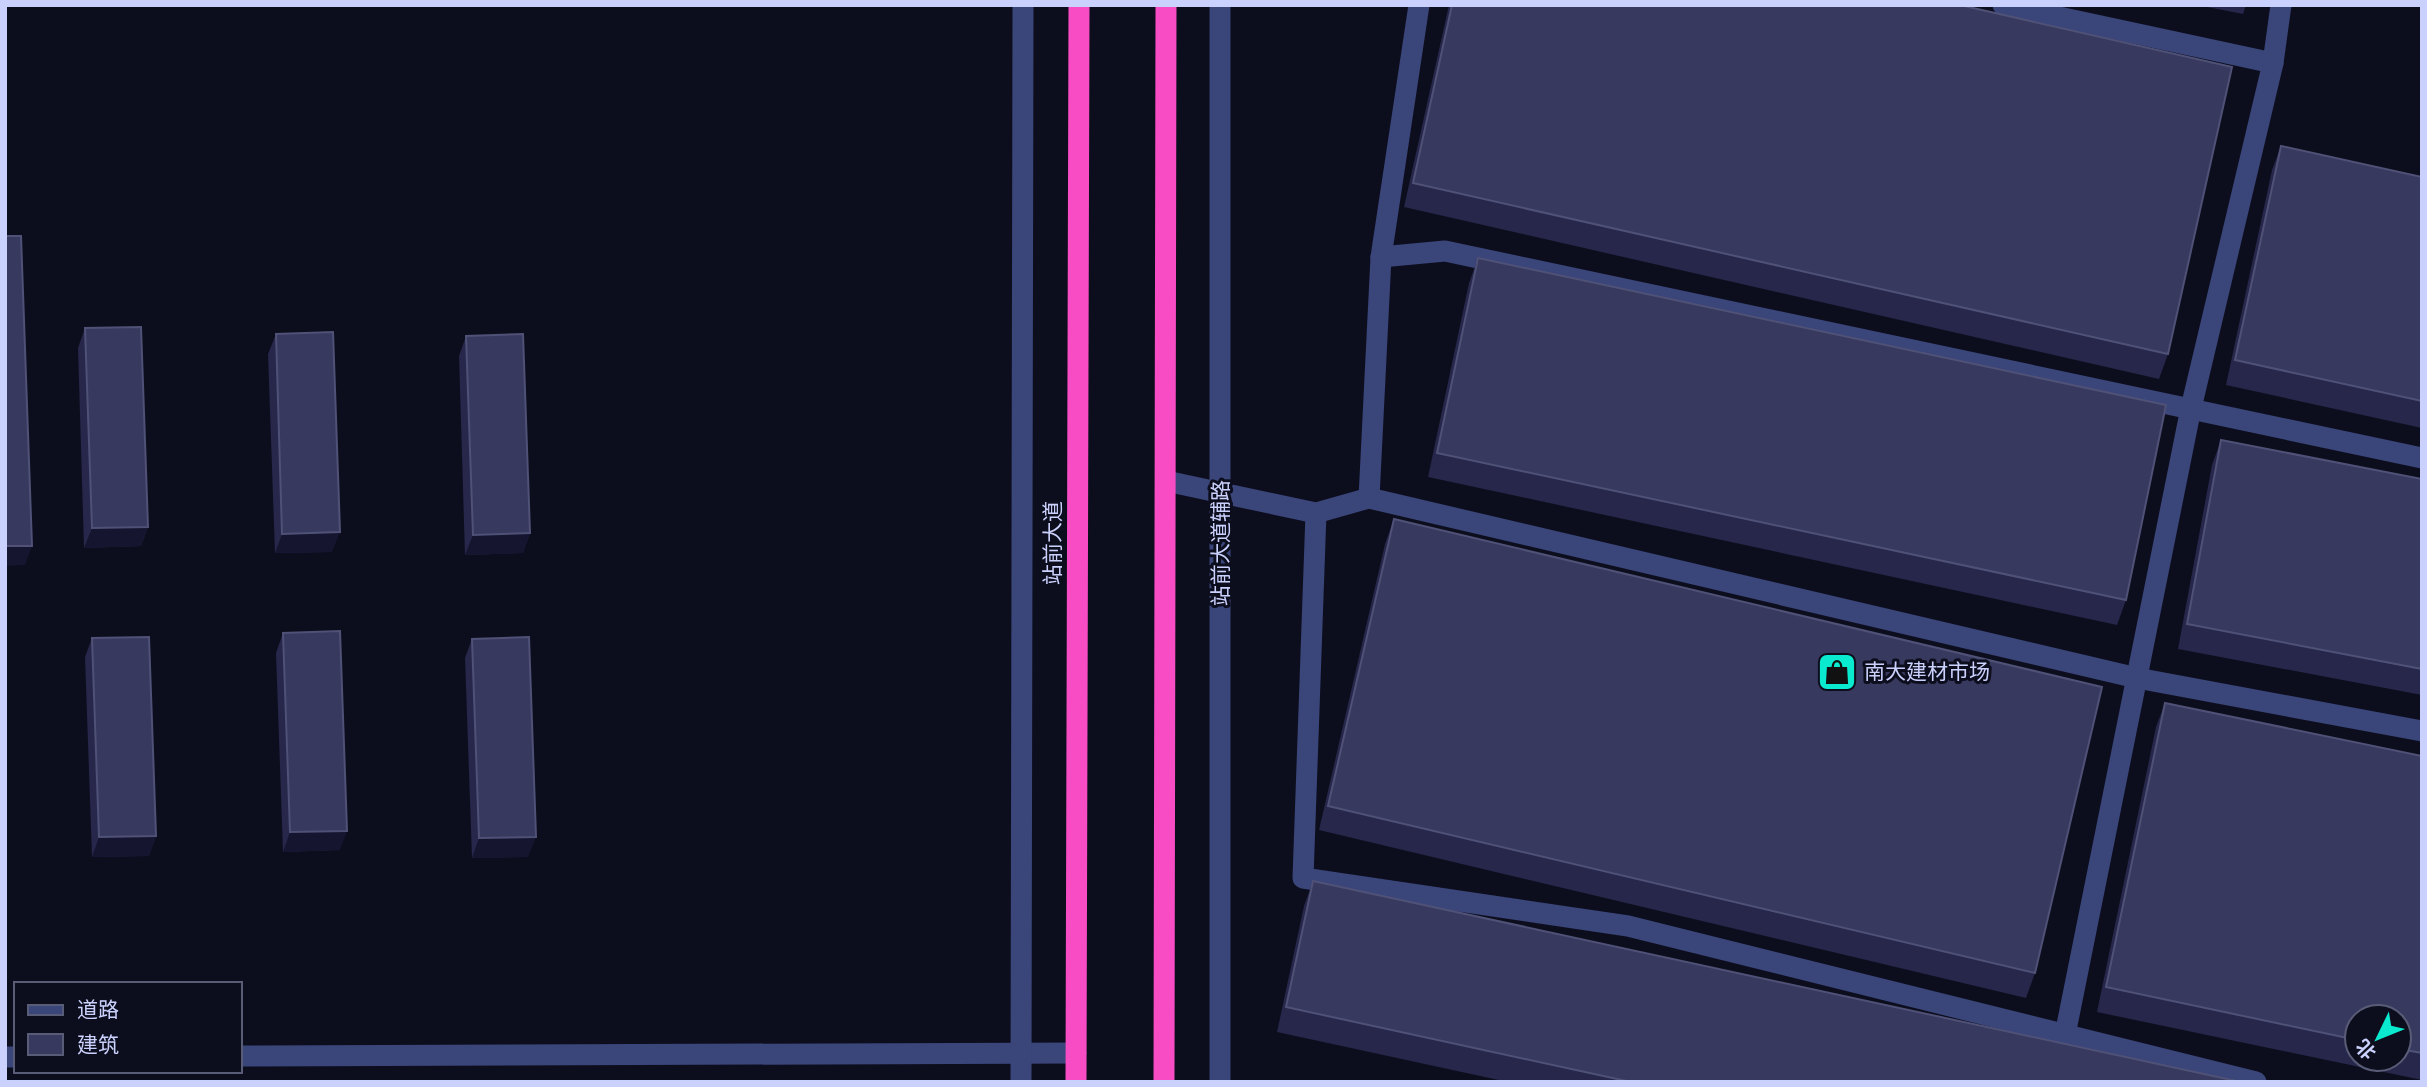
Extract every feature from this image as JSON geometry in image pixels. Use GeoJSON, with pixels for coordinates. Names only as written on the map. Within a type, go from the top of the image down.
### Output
{"type":"FeatureCollection","features":[{"type":"Feature","properties":{"kind":"highway","name":"站前大道"},"geometry":{"type":"LineString","coordinates":[[1076,1082],[1079,5]]}},
{"type":"Feature","properties":{"kind":"highway"},"geometry":{"type":"LineString","coordinates":[[1164,1082],[1167,5]]}},
{"type":"Feature","properties":{"kind":"street"},"geometry":{"type":"LineString","coordinates":[[1021,1082],[1023,5]]}},
{"type":"Feature","properties":{"kind":"street","name":"站前大道辅路"},"geometry":{"type":"LineString","coordinates":[[1220,5],[1220,1082]]}},
{"type":"Feature","properties":{"kind":"street"},"geometry":{"type":"LineString","coordinates":[[1369,498],[1381,257],[1419,5]]}},
{"type":"Feature","properties":{"kind":"street"},"geometry":{"type":"LineString","coordinates":[[2003,5],[2273,63]]}},
{"type":"Feature","properties":{"kind":"street"},"geometry":{"type":"LineString","coordinates":[[2065,1035],[2191,408],[2273,63],[2281,5]]}},
{"type":"Feature","properties":{"kind":"street"},"geometry":{"type":"LineString","coordinates":[[1381,257],[1444,251],[2422,458]]}},
{"type":"Feature","properties":{"kind":"street"},"geometry":{"type":"LineString","coordinates":[[1166,481],[1316,513],[1369,498],[2137,678],[2422,731]]}},
{"type":"Feature","properties":{"kind":"street"},"geometry":{"type":"LineString","coordinates":[[1316,513],[1303,878],[1628,926],[2256,1082]]}},
{"type":"Feature","properties":{"kind":"street"},"geometry":{"type":"LineString","coordinates":[[242,1056],[1076,1053]]}},
{"type":"Feature","properties":{"kind":"building"},"geometry":{"type":"Polygon","coordinates":[[[1452,5],[1960,5],[2232,67],[2168,354],[1413,183],[1452,5]]]}},
{"type":"Feature","properties":{"kind":"building"},"geometry":{"type":"Polygon","coordinates":[[[2281,146],[2422,177],[2422,401],[2235,360],[2281,146]]]}},
{"type":"Feature","properties":{"kind":"building"},"geometry":{"type":"Polygon","coordinates":[[[5,236],[21,236],[32,546],[5,546],[5,236]]]}},
{"type":"Feature","properties":{"kind":"building"},"geometry":{"type":"Polygon","coordinates":[[[1478,258],[2166,405],[2126,600],[1437,453],[1478,258]]]}},
{"type":"Feature","properties":{"kind":"building"},"geometry":{"type":"Polygon","coordinates":[[[141,327],[148,527],[92,528],[85,328],[141,327]]]}},
{"type":"Feature","properties":{"kind":"building"},"geometry":{"type":"Polygon","coordinates":[[[333,332],[340,532],[282,534],[276,334],[333,332]]]}},
{"type":"Feature","properties":{"kind":"building"},"geometry":{"type":"Polygon","coordinates":[[[523,334],[530,533],[473,535],[466,336],[523,334]]]}},
{"type":"Feature","properties":{"kind":"building"},"geometry":{"type":"Polygon","coordinates":[[[2221,440],[2422,479],[2422,669],[2187,624],[2221,440]]]}},
{"type":"Feature","properties":{"kind":"building"},"geometry":{"type":"Polygon","coordinates":[[[1394,519],[2102,687],[2035,973],[1328,806],[1394,519]]]}},
{"type":"Feature","properties":{"kind":"building"},"geometry":{"type":"Polygon","coordinates":[[[340,631],[347,831],[290,832],[283,633],[340,631]]]}},
{"type":"Feature","properties":{"kind":"building"},"geometry":{"type":"Polygon","coordinates":[[[149,637],[156,836],[99,837],[92,638],[149,637]]]}},
{"type":"Feature","properties":{"kind":"building"},"geometry":{"type":"Polygon","coordinates":[[[529,637],[536,837],[479,838],[472,639],[529,637]]]}},
{"type":"Feature","properties":{"kind":"building"},"geometry":{"type":"Polygon","coordinates":[[[2165,703],[2422,756],[2422,1053],[2413,1051],[2413,1003],[2343,1003],[2343,1037],[2106,987],[2165,703]]]}},
{"type":"Feature","properties":{"kind":"building"},"geometry":{"type":"Polygon","coordinates":[[[1313,881],[2241,1082],[1631,1082],[1286,1007],[1313,881]]]}},
{"type":"Feature","properties":{"kind":"place","name":"南大建材市场"},"geometry":{"type":"Point","coordinates":[1837,672]}}]}
